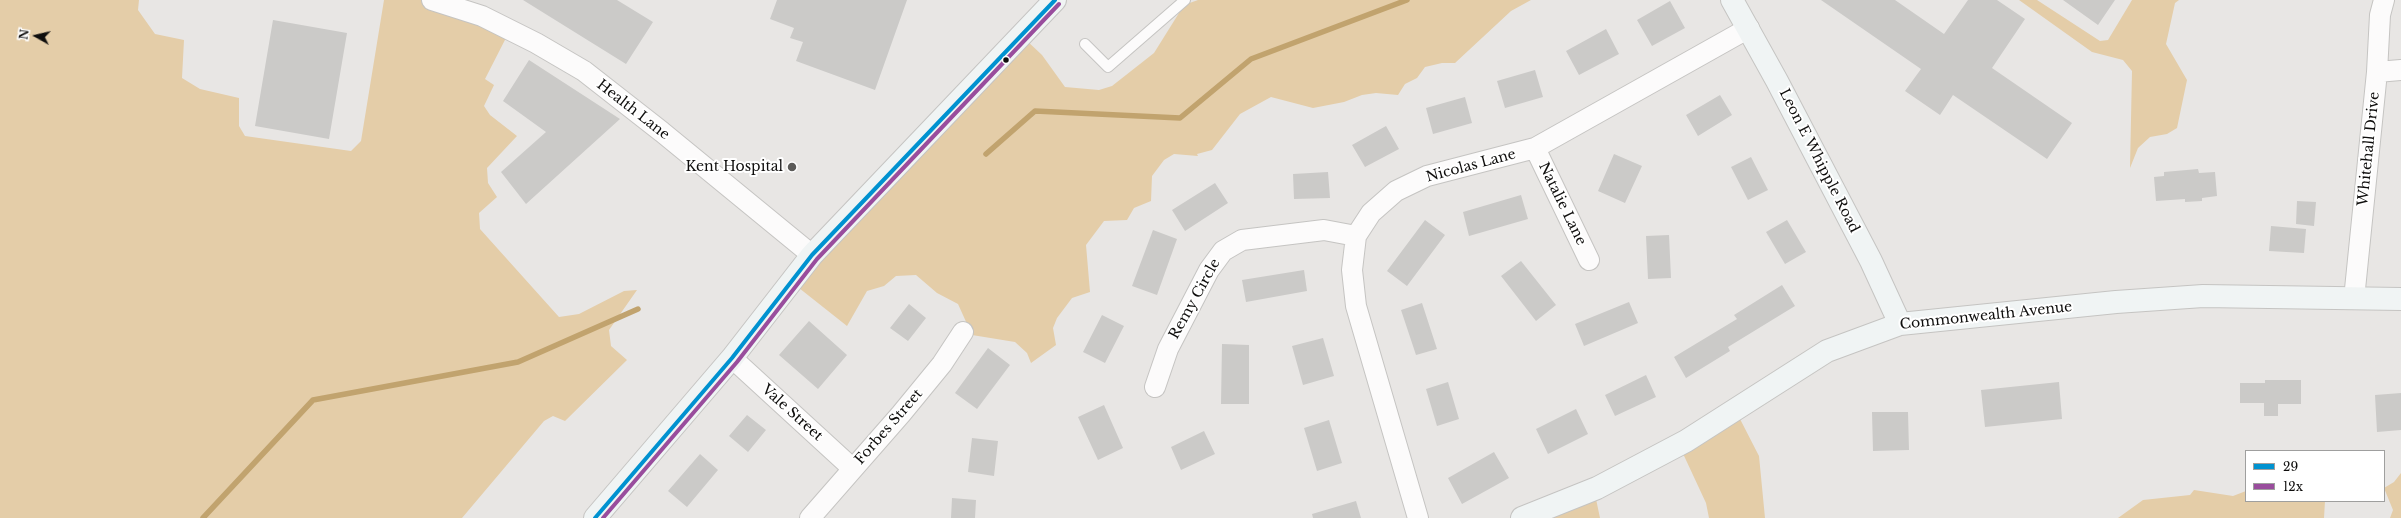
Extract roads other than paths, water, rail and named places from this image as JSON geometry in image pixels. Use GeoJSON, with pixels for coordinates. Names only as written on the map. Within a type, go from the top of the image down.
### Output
{"type":"FeatureCollection","features":[{"type":"Feature","properties":{"kind":"street","name":"Health Lane"},"geometry":{"type":"LineString","coordinates":[[432,0],[482,16],[536,43],[584,71],[662,132],[812,255]]}},
{"type":"Feature","properties":{"kind":"street"},"geometry":{"type":"LineString","coordinates":[[595,518],[732,358],[812,255],[1055,0]]}},
{"type":"Feature","properties":{"kind":"street","name":"Leon E Whipple Road"},"geometry":{"type":"LineString","coordinates":[[1732,0],[1749,28],[1871,261],[1900,324]]}},
{"type":"Feature","properties":{"kind":"street","name":"Whitehall Drive"},"geometry":{"type":"LineString","coordinates":[[2354,299],[2377,72],[2380,15],[2384,0]]}},
{"type":"Feature","properties":{"kind":"street","name":"Nicolas Lane"},"geometry":{"type":"LineString","coordinates":[[1418,518],[1356,306],[1352,270],[1356,236],[1371,213],[1396,191],[1427,176],[1535,148],[1749,28]]}},
{"type":"Feature","properties":{"kind":"street"},"geometry":{"type":"LineString","coordinates":[[2377,72],[2401,70]]}},
{"type":"Feature","properties":{"kind":"street","name":"Natalie Lane"},"geometry":{"type":"LineString","coordinates":[[1535,148],[1589,260]]}},
{"type":"Feature","properties":{"kind":"street","name":"Remy Circle"},"geometry":{"type":"LineString","coordinates":[[1155,388],[1168,349],[1209,270],[1223,251],[1242,240],[1324,230],[1356,236]]}},
{"type":"Feature","properties":{"kind":"street","name":"Commonwealth Avenue"},"geometry":{"type":"LineString","coordinates":[[1522,518],[1597,488],[1686,442],[1827,351],[1900,324],[2116,302],[2203,296],[2401,299]]}},
{"type":"Feature","properties":{"kind":"street","name":"Forbes Street"},"geometry":{"type":"LineString","coordinates":[[810,518],[942,364],[963,332]]}},
{"type":"Feature","properties":{"kind":"street","name":"Vale Street"},"geometry":{"type":"LineString","coordinates":[[732,358],[852,468]]}},
{"type":"Feature","properties":{"kind":"lane"},"geometry":{"type":"LineString","coordinates":[[1085,44],[1108,67],[1185,0]]}},
{"type":"Feature","properties":{"kind":"waterway"},"geometry":{"type":"LineString","coordinates":[[986,154],[1035,111],[1180,118],[1251,59],[1407,0]]}},
{"type":"Feature","properties":{"kind":"waterway"},"geometry":{"type":"LineString","coordinates":[[203,518],[313,400],[518,362],[638,309]]}},
{"type":"Feature","properties":{"kind":"place","name":"Kent Hospital"},"geometry":{"type":"Point","coordinates":[792,167]}}]}
